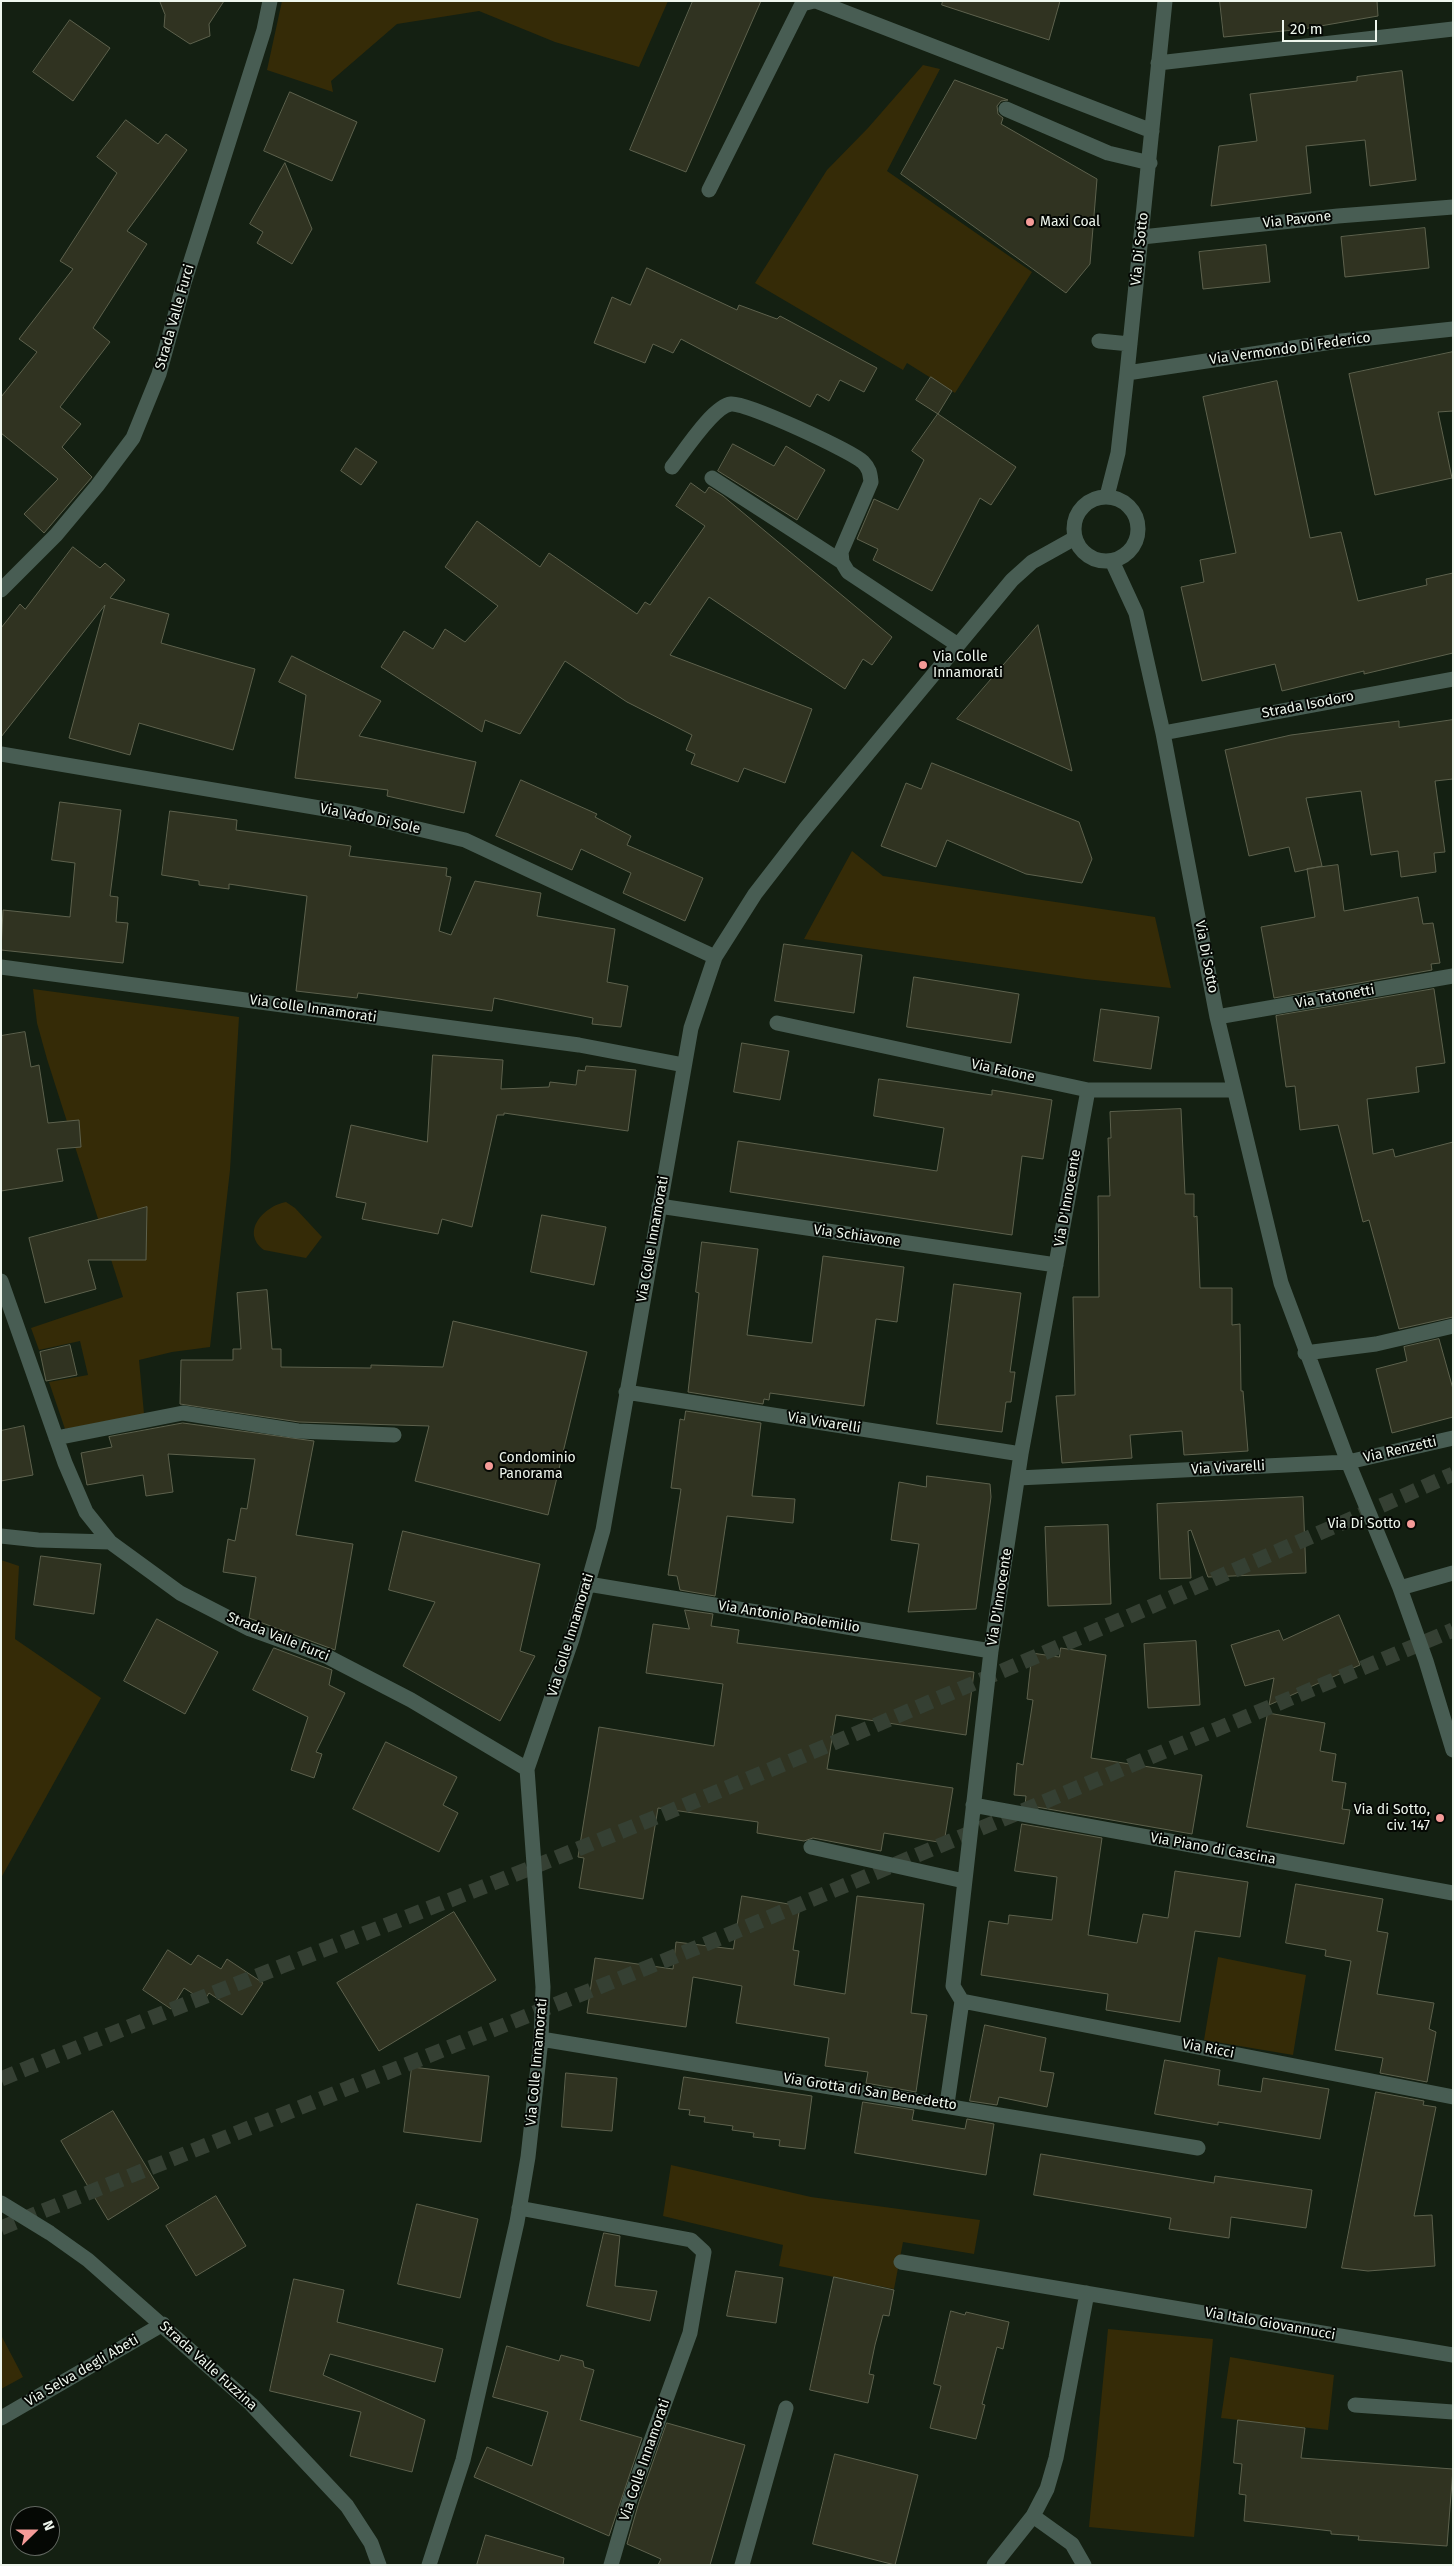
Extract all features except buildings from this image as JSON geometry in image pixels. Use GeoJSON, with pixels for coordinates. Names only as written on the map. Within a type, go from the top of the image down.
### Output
{"type":"FeatureCollection","features":[{"type":"Feature","properties":{"kind":"street","name":"Strada Valle Furci"},"geometry":{"type":"LineString","coordinates":[[1,590],[56,536],[133,438],[159,374],[184,283],[264,30],[270,1]]}},
{"type":"Feature","properties":{"kind":"street"},"geometry":{"type":"LineString","coordinates":[[709,190],[802,4],[815,1],[1152,131]]}},
{"type":"Feature","properties":{"kind":"street","name":"Via Di Sotto"},"geometry":{"type":"LineString","coordinates":[[1107,496],[1118,452],[1150,163],[1165,1]]}},
{"type":"Feature","properties":{"kind":"street"},"geometry":{"type":"LineString","coordinates":[[1158,63],[1453,29]]}},
{"type":"Feature","properties":{"kind":"street"},"geometry":{"type":"LineString","coordinates":[[1006,109],[1108,154],[1150,163]]}},
{"type":"Feature","properties":{"kind":"street","name":"Via Pavone"},"geometry":{"type":"LineString","coordinates":[[1142,237],[1328,217],[1453,207]]}},
{"type":"Feature","properties":{"kind":"street","name":"Via Vermondo Di Federico"},"geometry":{"type":"LineString","coordinates":[[1127,373],[1332,342],[1453,329]]}},
{"type":"Feature","properties":{"kind":"street"},"geometry":{"type":"LineString","coordinates":[[1100,341],[1130,344]]}},
{"type":"Feature","properties":{"kind":"street"},"geometry":{"type":"LineString","coordinates":[[672,467],[717,410],[732,404],[749,408],[812,435],[862,461],[870,471],[871,482],[841,552],[842,562],[848,572],[958,645]]}},
{"type":"Feature","properties":{"kind":"street"},"geometry":{"type":"LineString","coordinates":[[712,478],[842,562]]}},
{"type":"Feature","properties":{"kind":"street"},"geometry":{"type":"LineString","coordinates":[[1107,496],[1117,498],[1134,512],[1138,532],[1130,550],[1112,561],[1093,559],[1079,547],[1075,538],[1075,518],[1080,508],[1088,502],[1107,496]]}},
{"type":"Feature","properties":{"kind":"street","name":"Via Colle Innamorati"},"geometry":{"type":"LineString","coordinates":[[429,2565],[463,2460],[519,2208],[528,2157],[541,2039],[543,1987],[527,1769],[572,1639],[603,1530],[658,1206],[691,1028],[715,957],[755,894],[806,828],[1012,580],[1032,562],[1075,538]]}},
{"type":"Feature","properties":{"kind":"street","name":"Via Di Sotto"},"geometry":{"type":"LineString","coordinates":[[1112,561],[1136,613],[1163,732],[1217,1017],[1233,1090],[1281,1283],[1305,1353],[1400,1588],[1426,1661],[1453,1750]]}},
{"type":"Feature","properties":{"kind":"street","name":"Strada Isodoro"},"geometry":{"type":"LineString","coordinates":[[1163,732],[1453,679]]}},
{"type":"Feature","properties":{"kind":"street","name":"Via Vado Di Sole"},"geometry":{"type":"LineString","coordinates":[[1,754],[355,814],[465,840],[715,957]]}},
{"type":"Feature","properties":{"kind":"street","name":"Via Colle Innamorati"},"geometry":{"type":"LineString","coordinates":[[1,967],[579,1045],[684,1065]]}},
{"type":"Feature","properties":{"kind":"street","name":"Via Tatonetti"},"geometry":{"type":"LineString","coordinates":[[1217,1017],[1453,976]]}},
{"type":"Feature","properties":{"kind":"street","name":"Via Falone"},"geometry":{"type":"LineString","coordinates":[[776,1023],[1088,1090],[1233,1090]]}},
{"type":"Feature","properties":{"kind":"street","name":"Via D'Innocente"},"geometry":{"type":"LineString","coordinates":[[947,2104],[962,2001],[953,1986],[991,1651],[1021,1454],[1088,1090]]}},
{"type":"Feature","properties":{"kind":"street","name":"Via Schiavone"},"geometry":{"type":"LineString","coordinates":[[658,1206],[1056,1265]]}},
{"type":"Feature","properties":{"kind":"street","name":"Strada Valle Furci"},"geometry":{"type":"LineString","coordinates":[[1,1281],[56,1438],[86,1512],[110,1542],[180,1593],[250,1629],[328,1657],[411,1700],[527,1769]]}},
{"type":"Feature","properties":{"kind":"street"},"geometry":{"type":"LineString","coordinates":[[1305,1353],[1376,1344],[1453,1326]]}},
{"type":"Feature","properties":{"kind":"street","name":"Via Vivarelli"},"geometry":{"type":"LineString","coordinates":[[626,1392],[1021,1454]]}},
{"type":"Feature","properties":{"kind":"street"},"geometry":{"type":"LineString","coordinates":[[56,1438],[183,1413],[298,1432],[394,1435]]}},
{"type":"Feature","properties":{"kind":"street","name":"Via Renzetti"},"geometry":{"type":"LineString","coordinates":[[1348,1462],[1453,1438]]}},
{"type":"Feature","properties":{"kind":"street","name":"Via Vivarelli"},"geometry":{"type":"LineString","coordinates":[[1018,1478],[1348,1462]]}},
{"type":"Feature","properties":{"kind":"street"},"geometry":{"type":"LineString","coordinates":[[1,1536],[38,1540],[110,1542]]}},
{"type":"Feature","properties":{"kind":"street"},"geometry":{"type":"LineString","coordinates":[[1400,1588],[1453,1573]]}},
{"type":"Feature","properties":{"kind":"street","name":"Via Antonio Paolemilio"},"geometry":{"type":"LineString","coordinates":[[588,1584],[991,1651]]}},
{"type":"Feature","properties":{"kind":"street","name":"Via Piano di Cascina"},"geometry":{"type":"LineString","coordinates":[[973,1805],[1453,1893]]}},
{"type":"Feature","properties":{"kind":"street"},"geometry":{"type":"LineString","coordinates":[[811,1848],[964,1881]]}},
{"type":"Feature","properties":{"kind":"street","name":"Via Ricci"},"geometry":{"type":"LineString","coordinates":[[962,2001],[1453,2097]]}},
{"type":"Feature","properties":{"kind":"street","name":"Via Grotta di San Benedetto"},"geometry":{"type":"LineString","coordinates":[[541,2039],[947,2104],[1198,2148]]}},
{"type":"Feature","properties":{"kind":"street","name":"Strada Valle Fuzzina"},"geometry":{"type":"LineString","coordinates":[[1,2203],[50,2232],[88,2260],[163,2324],[251,2404],[347,2506],[372,2543],[379,2565]]}},
{"type":"Feature","properties":{"kind":"street","name":"Via Colle Innamorati"},"geometry":{"type":"LineString","coordinates":[[519,2208],[691,2240],[704,2252],[690,2333],[630,2499],[611,2565]]}},
{"type":"Feature","properties":{"kind":"street","name":"Via Italo Giovannucci"},"geometry":{"type":"LineString","coordinates":[[901,2262],[1453,2355]]}},
{"type":"Feature","properties":{"kind":"street"},"geometry":{"type":"LineString","coordinates":[[994,2565],[1033,2516],[1048,2489],[1056,2458],[1087,2293]]}},
{"type":"Feature","properties":{"kind":"street","name":"Via Selva degli Abeti"},"geometry":{"type":"LineString","coordinates":[[1,2418],[163,2324]]}},
{"type":"Feature","properties":{"kind":"street"},"geometry":{"type":"LineString","coordinates":[[1355,2405],[1453,2412]]}},
{"type":"Feature","properties":{"kind":"street"},"geometry":{"type":"LineString","coordinates":[[742,2565],[786,2408]]}},
{"type":"Feature","properties":{"kind":"street"},"geometry":{"type":"LineString","coordinates":[[1033,2516],[1072,2544],[1084,2565]]}},
{"type":"Feature","properties":{"kind":"shaded area"},"geometry":{"type":"Polygon","coordinates":[[[282,1],[668,1],[639,67],[555,42],[479,11],[397,24],[331,81],[333,92],[267,70],[282,1]]]}},
{"type":"Feature","properties":{"kind":"shaded area"},"geometry":{"type":"Polygon","coordinates":[[[923,65],[940,69],[887,171],[1032,272],[955,393],[907,363],[903,370],[755,283],[827,170],[868,128],[923,65]]]}},
{"type":"Feature","properties":{"kind":"shaded area"},"geometry":{"type":"Polygon","coordinates":[[[852,851],[883,876],[1155,917],[1171,988],[1085,979],[804,939],[852,851]]]}},
{"type":"Feature","properties":{"kind":"shaded area"},"geometry":{"type":"Polygon","coordinates":[[[33,989],[239,1017],[230,1170],[210,1347],[172,1352],[139,1360],[144,1414],[65,1429],[49,1382],[88,1375],[80,1341],[39,1350],[31,1328],[123,1297],[47,1059],[37,1023],[33,989]]]}},
{"type":"Feature","properties":{"kind":"shaded area"},"geometry":{"type":"Polygon","coordinates":[[[286,1202],[295,1208],[322,1237],[306,1258],[264,1250],[257,1243],[254,1235],[258,1221],[263,1214],[278,1204],[286,1202]]]}},
{"type":"Feature","properties":{"kind":"shaded area"},"geometry":{"type":"Polygon","coordinates":[[[1,1560],[19,1566],[15,1639],[101,1698],[1,1878],[1,1560]]]}},
{"type":"Feature","properties":{"kind":"shaded area"},"geometry":{"type":"Polygon","coordinates":[[[1218,1957],[1306,1975],[1293,2055],[1204,2040],[1218,1957]]]}},
{"type":"Feature","properties":{"kind":"shaded area"},"geometry":{"type":"Polygon","coordinates":[[[671,2165],[811,2197],[980,2220],[974,2254],[903,2242],[894,2289],[779,2266],[783,2245],[663,2216],[671,2165]]]}},
{"type":"Feature","properties":{"kind":"shaded area"},"geometry":{"type":"Polygon","coordinates":[[[1108,2329],[1213,2339],[1194,2537],[1089,2527],[1108,2329]]]}},
{"type":"Feature","properties":{"kind":"shaded area"},"geometry":{"type":"Polygon","coordinates":[[[1,2335],[23,2377],[1,2389],[1,2335]]]}},
{"type":"Feature","properties":{"kind":"shaded area"},"geometry":{"type":"Polygon","coordinates":[[[1230,2357],[1334,2375],[1328,2430],[1221,2418],[1230,2357]]]}},
{"type":"Feature","properties":{"kind":"tunnel"},"geometry":{"type":"LineString","coordinates":[[1,2079],[683,1806],[1069,1642],[1453,1474]]}},
{"type":"Feature","properties":{"kind":"tunnel"},"geometry":{"type":"LineString","coordinates":[[1,2228],[708,1943],[1453,1630]]}},
{"type":"Feature","properties":{"kind":"place","name":"Maxi Coal"},"geometry":{"type":"Point","coordinates":[1030,222]}},
{"type":"Feature","properties":{"kind":"place","name":"Via Colle Innamorati"},"geometry":{"type":"Point","coordinates":[923,665]}},
{"type":"Feature","properties":{"kind":"place","name":"Condominio Panorama"},"geometry":{"type":"Point","coordinates":[489,1466]}},
{"type":"Feature","properties":{"kind":"place","name":"Via Di Sotto"},"geometry":{"type":"Point","coordinates":[1411,1524]}},
{"type":"Feature","properties":{"kind":"place","name":"Via di Sotto, civ. 147"},"geometry":{"type":"Point","coordinates":[1440,1818]}}]}
